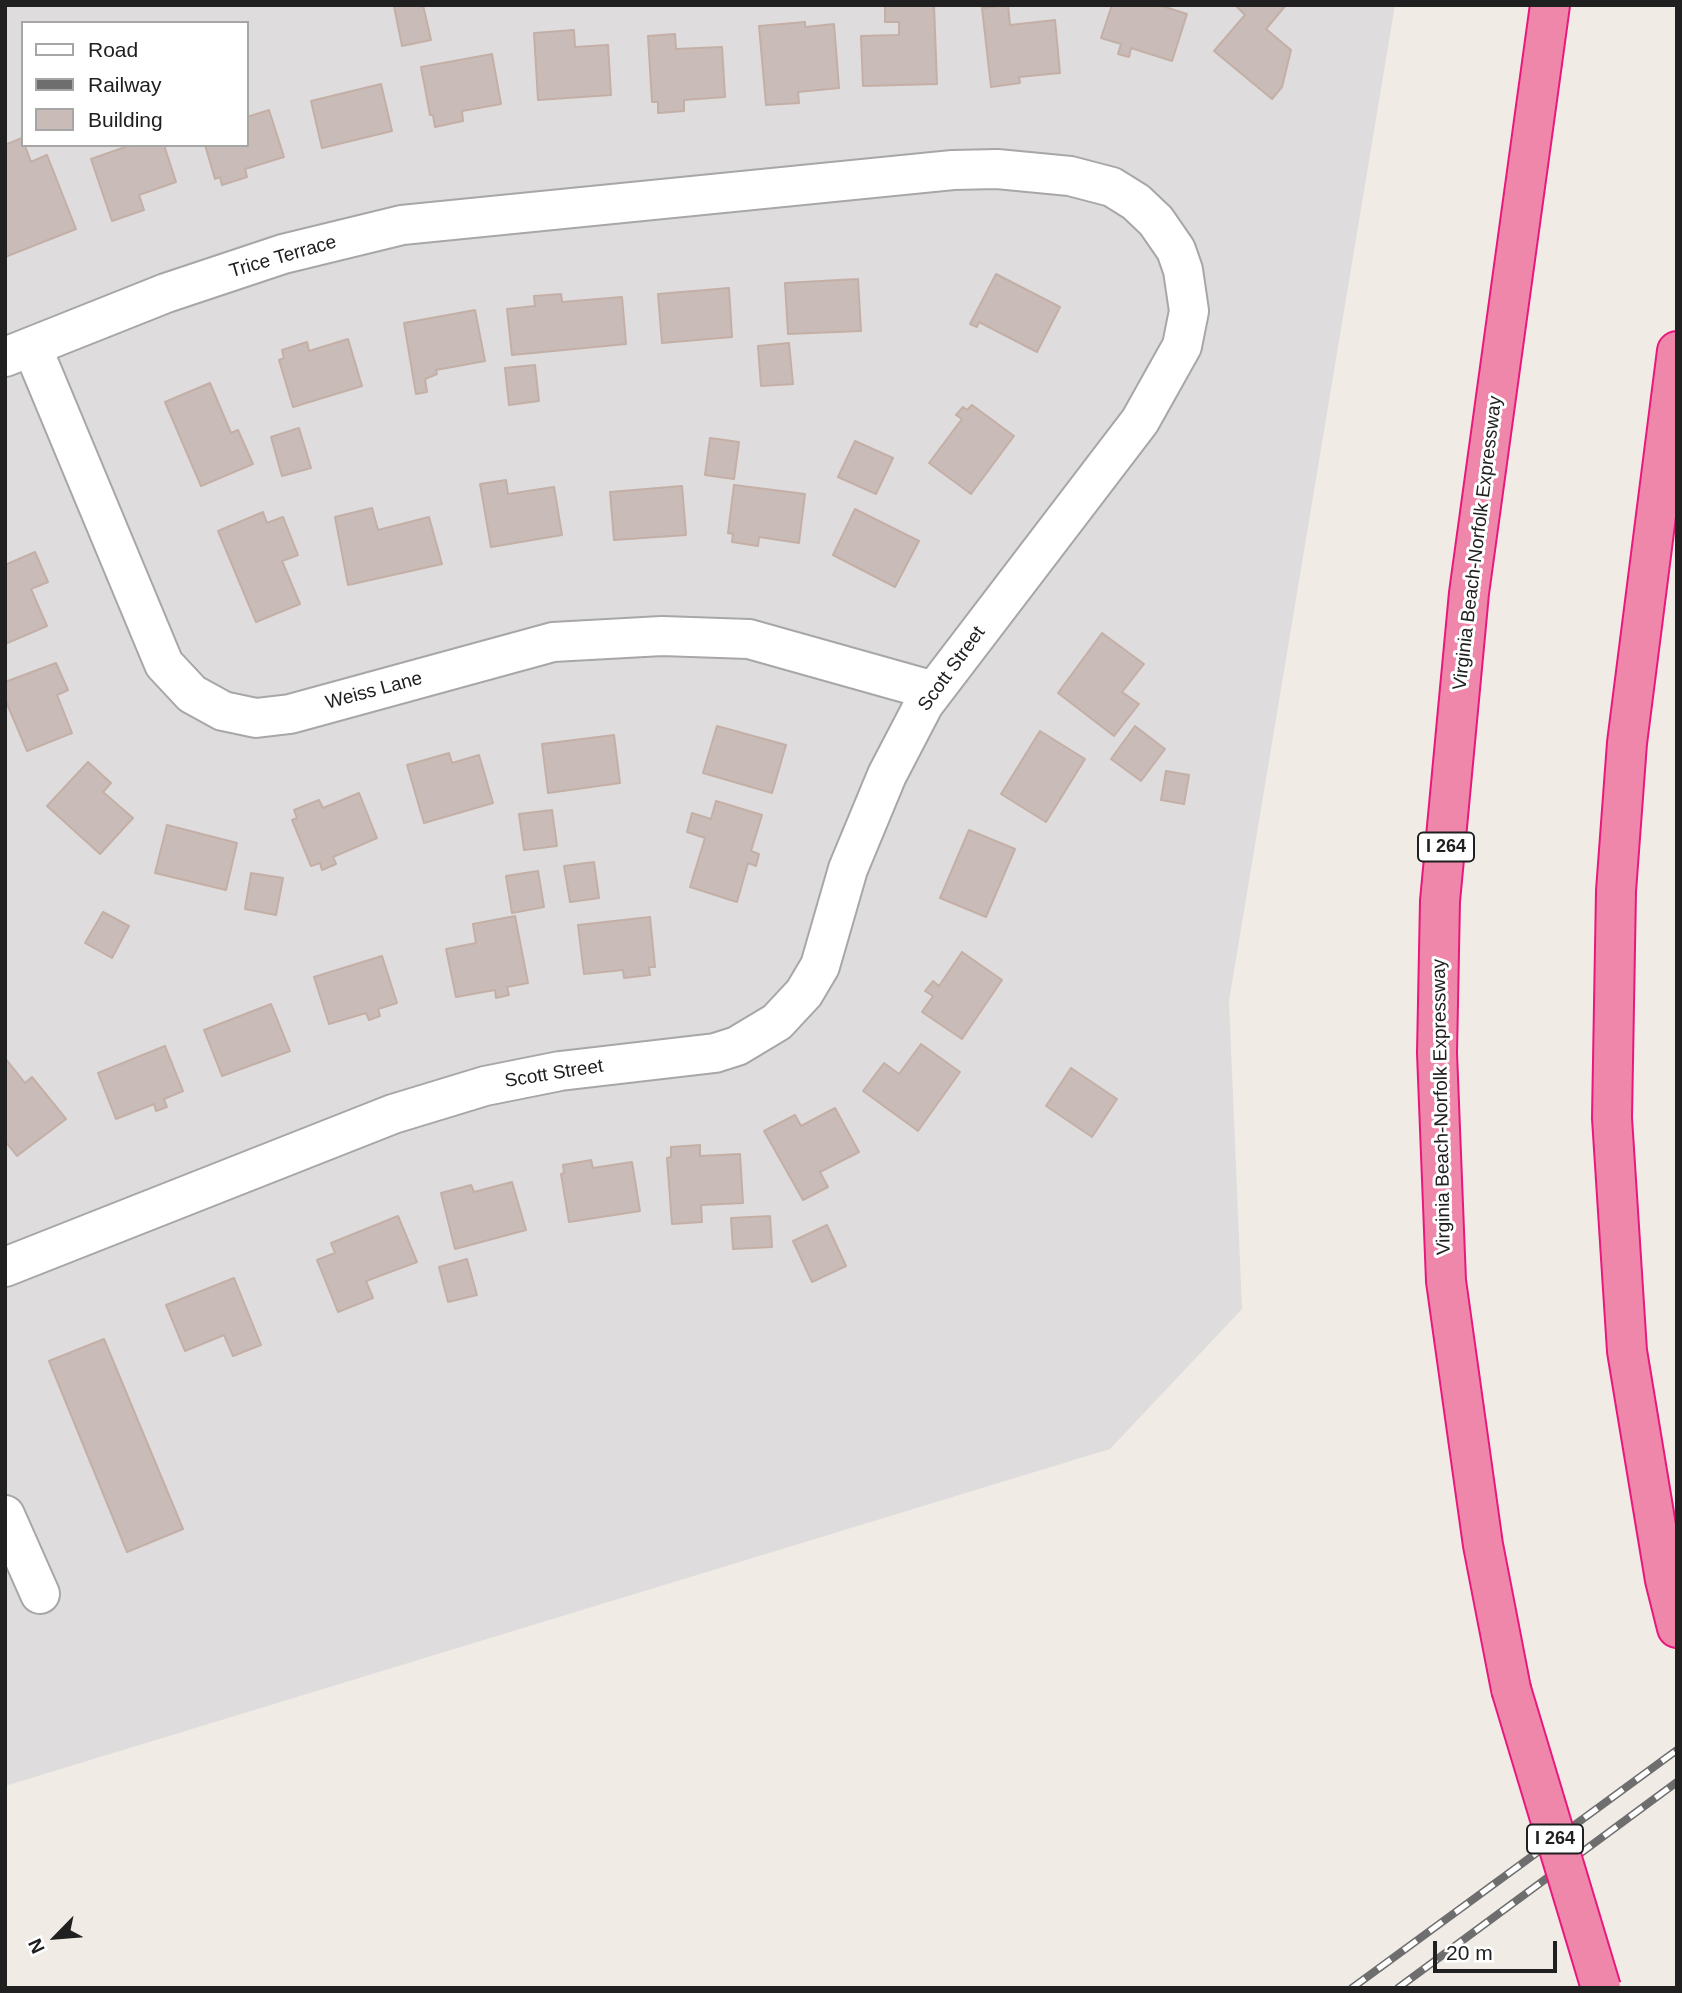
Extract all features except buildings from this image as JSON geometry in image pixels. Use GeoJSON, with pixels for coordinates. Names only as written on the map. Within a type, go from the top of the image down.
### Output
{"type":"FeatureCollection","features":[{"type":"Feature","properties":{"kind":"highway","name":"Virginia Beach-Norfolk Expressway"},"geometry":{"type":"LineString","coordinates":[[1550,5],[1469,593],[1439,915],[1437,1053],[1446,1281],[1483,1545],[1511,1689],[1601,1988]]}},
{"type":"Feature","properties":{"kind":"highway"},"geometry":{"type":"LineString","coordinates":[[1677,351],[1627,743],[1616,891],[1612,1118],[1627,1351],[1665,1580],[1677,1628]]}},
{"type":"Feature","properties":{"kind":"street","name":"Scott Street"},"geometry":{"type":"LineString","coordinates":[[5,1267],[393,1114],[485,1086],[560,1071],[715,1053],[737,1046],[778,1022],[804,993],[820,965],[848,869],[887,775],[934,691],[1140,421],[1182,346],[1189,312],[1183,270],[1176,250],[1156,221],[1136,202],[1112,187],[1070,176],[997,169],[953,170],[573,208]]}},
{"type":"Feature","properties":{"kind":"street","name":"Trice Terrace"},"geometry":{"type":"LineString","coordinates":[[19,352],[166,293],[283,254],[402,225],[573,208]]}},
{"type":"Feature","properties":{"kind":"street","name":"Weiss Lane"},"geometry":{"type":"LineString","coordinates":[[19,352],[164,664],[192,694],[223,711],[256,718],[290,714],[554,642],[662,636],[749,639],[934,691]]}},
{"type":"Feature","properties":{"kind":"street"},"geometry":{"type":"LineString","coordinates":[[5,1515],[40,1594]]}},
{"type":"Feature","properties":{"kind":"shaded area"},"geometry":{"type":"Polygon","coordinates":[[[5,5],[1395,5],[1229,1001],[1242,1309],[1110,1449],[5,1786],[5,5]]]}},
{"type":"Feature","properties":{"kind":"railway"},"geometry":{"type":"LineString","coordinates":[[1352,1988],[1677,1750]]}},
{"type":"Feature","properties":{"kind":"railway"},"geometry":{"type":"LineString","coordinates":[[1398,1988],[1677,1782]]}}]}
